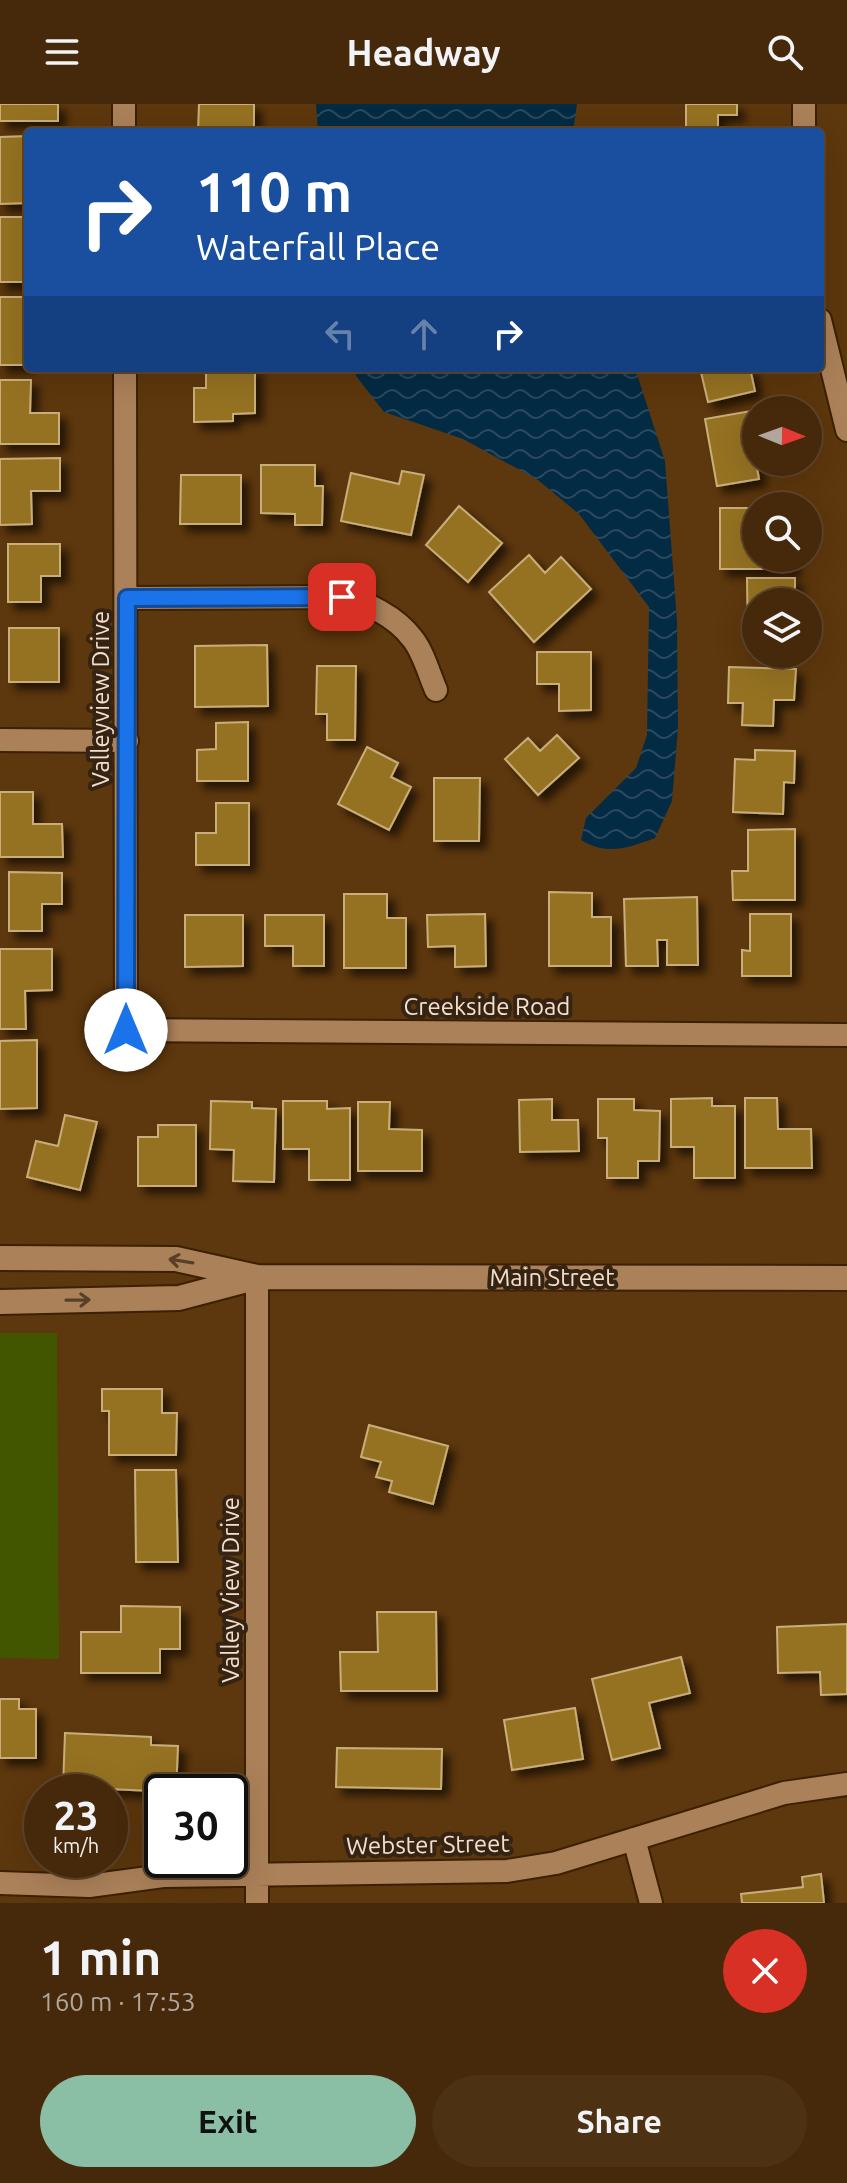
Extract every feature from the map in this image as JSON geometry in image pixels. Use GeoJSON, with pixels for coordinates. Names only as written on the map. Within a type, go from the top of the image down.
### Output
{"type":"FeatureCollection","features":[{"type":"Feature","properties":{"kind":"main road","name":"Main Street"},"geometry":{"type":"LineString","coordinates":[[0,1258],[176,1259],[257,1277],[847,1278]]}},
{"type":"Feature","properties":{"kind":"main road","name":"Main Street"},"geometry":{"type":"LineString","coordinates":[[0,1302],[179,1298],[257,1277]]}},
{"type":"Feature","properties":{"kind":"street"},"geometry":{"type":"LineString","coordinates":[[124,104],[124,128]]}},
{"type":"Feature","properties":{"kind":"street"},"geometry":{"type":"LineString","coordinates":[[804,104],[804,128]]}},
{"type":"Feature","properties":{"kind":"street"},"geometry":{"type":"LineString","coordinates":[[824,336],[847,430]]}},
{"type":"Feature","properties":{"kind":"street","name":"Valleyview Drive"},"geometry":{"type":"LineString","coordinates":[[125,372],[126,1030]]}},
{"type":"Feature","properties":{"kind":"street"},"geometry":{"type":"LineString","coordinates":[[127,598],[342,597],[357,600],[371,605],[413,638],[436,690]]}},
{"type":"Feature","properties":{"kind":"street"},"geometry":{"type":"LineString","coordinates":[[0,740],[127,741]]}},
{"type":"Feature","properties":{"kind":"street","name":"Creekside Road"},"geometry":{"type":"LineString","coordinates":[[126,1030],[847,1035]]}},
{"type":"Feature","properties":{"kind":"street","name":"Valley View Drive"},"geometry":{"type":"LineString","coordinates":[[257,1277],[257,1903]]}},
{"type":"Feature","properties":{"kind":"street","name":"Webster Street"},"geometry":{"type":"LineString","coordinates":[[0,1883],[89,1886],[163,1876],[507,1871],[556,1863],[784,1793],[847,1784]]}},
{"type":"Feature","properties":{"kind":"street"},"geometry":{"type":"LineString","coordinates":[[634,1839],[651,1903]]}},
{"type":"Feature","properties":{"kind":"green space"},"geometry":{"type":"Polygon","coordinates":[[[0,1333],[57,1333],[59,1659],[0,1658],[0,1333]]]}},
{"type":"Feature","properties":{"kind":"water"},"geometry":{"type":"Polygon","coordinates":[[[316,104],[577,104],[574,128],[318,128],[316,104]]]}},
{"type":"Feature","properties":{"kind":"water"},"geometry":{"type":"Polygon","coordinates":[[[355,372],[636,372],[665,461],[677,621],[678,728],[672,801],[655,838],[618,849],[600,848],[581,840],[586,818],[636,768],[647,735],[649,607],[579,514],[538,480],[463,439],[384,412],[355,372]]]}},
{"type":"Feature","properties":{"kind":"building"},"geometry":{"type":"Polygon","coordinates":[[[0,104],[58,104],[58,121],[0,121],[0,104]]]}},
{"type":"Feature","properties":{"kind":"building"},"geometry":{"type":"Polygon","coordinates":[[[199,104],[254,104],[254,128],[198,128],[199,104]]]}},
{"type":"Feature","properties":{"kind":"building"},"geometry":{"type":"Polygon","coordinates":[[[686,104],[737,104],[737,115],[718,115],[718,128],[686,128],[686,104]]]}},
{"type":"Feature","properties":{"kind":"building"},"geometry":{"type":"Polygon","coordinates":[[[24,136],[24,203],[0,204],[0,137],[24,136]]]}},
{"type":"Feature","properties":{"kind":"building"},"geometry":{"type":"Polygon","coordinates":[[[0,217],[24,217],[24,282],[0,282],[0,217]]]}},
{"type":"Feature","properties":{"kind":"building"},"geometry":{"type":"Polygon","coordinates":[[[0,297],[24,297],[24,365],[0,365],[0,297]]]}},
{"type":"Feature","properties":{"kind":"building"},"geometry":{"type":"Polygon","coordinates":[[[206,372],[255,372],[255,413],[233,414],[233,421],[194,422],[194,388],[206,388],[206,372]]]}},
{"type":"Feature","properties":{"kind":"building"},"geometry":{"type":"Polygon","coordinates":[[[701,372],[751,372],[755,391],[708,402],[701,372]]]}},
{"type":"Feature","properties":{"kind":"building"},"geometry":{"type":"Polygon","coordinates":[[[0,380],[31,380],[30,413],[59,413],[59,444],[0,444],[0,380]]]}},
{"type":"Feature","properties":{"kind":"building"},"geometry":{"type":"Polygon","coordinates":[[[742,412],[742,476],[758,476],[759,479],[717,486],[705,419],[742,412]]]}},
{"type":"Feature","properties":{"kind":"building"},"geometry":{"type":"Polygon","coordinates":[[[60,458],[60,491],[31,491],[32,524],[0,525],[0,459],[60,458]]]}},
{"type":"Feature","properties":{"kind":"building"},"geometry":{"type":"Polygon","coordinates":[[[261,465],[315,465],[315,486],[323,486],[322,525],[295,525],[295,514],[261,513],[261,465]]]}},
{"type":"Feature","properties":{"kind":"building"},"geometry":{"type":"Polygon","coordinates":[[[402,471],[424,475],[411,535],[341,521],[351,473],[399,484],[402,471]]]}},
{"type":"Feature","properties":{"kind":"building"},"geometry":{"type":"Polygon","coordinates":[[[181,475],[241,475],[241,524],[180,524],[181,475]]]}},
{"type":"Feature","properties":{"kind":"building"},"geometry":{"type":"Polygon","coordinates":[[[459,506],[502,543],[468,582],[426,545],[459,506]]]}},
{"type":"Feature","properties":{"kind":"building"},"geometry":{"type":"Polygon","coordinates":[[[720,508],[742,508],[742,569],[720,569],[720,508]]]}},
{"type":"Feature","properties":{"kind":"building"},"geometry":{"type":"Polygon","coordinates":[[[8,544],[60,544],[60,576],[41,576],[41,602],[8,602],[8,544]]]}},
{"type":"Feature","properties":{"kind":"building"},"geometry":{"type":"Polygon","coordinates":[[[529,555],[545,573],[561,557],[591,589],[534,642],[489,592],[529,555]]]}},
{"type":"Feature","properties":{"kind":"building"},"geometry":{"type":"Polygon","coordinates":[[[747,578],[795,578],[795,588],[747,588],[747,578]]]}},
{"type":"Feature","properties":{"kind":"building"},"geometry":{"type":"Polygon","coordinates":[[[9,628],[59,628],[59,682],[9,682],[9,628]]]}},
{"type":"Feature","properties":{"kind":"building"},"geometry":{"type":"Polygon","coordinates":[[[267,645],[268,706],[195,707],[195,646],[267,645]]]}},
{"type":"Feature","properties":{"kind":"building"},"geometry":{"type":"Polygon","coordinates":[[[537,652],[591,652],[591,710],[559,711],[559,684],[537,684],[537,652]]]}},
{"type":"Feature","properties":{"kind":"building"},"geometry":{"type":"Polygon","coordinates":[[[317,666],[356,666],[355,740],[327,740],[327,714],[316,714],[317,666]]]}},
{"type":"Feature","properties":{"kind":"building"},"geometry":{"type":"Polygon","coordinates":[[[729,667],[796,669],[794,700],[774,700],[773,726],[742,725],[743,703],[728,703],[729,667]]]}},
{"type":"Feature","properties":{"kind":"building"},"geometry":{"type":"Polygon","coordinates":[[[248,722],[248,781],[197,781],[197,750],[216,749],[216,723],[248,722]]]}},
{"type":"Feature","properties":{"kind":"building"},"geometry":{"type":"Polygon","coordinates":[[[557,735],[579,758],[538,795],[505,759],[528,738],[540,751],[557,735]]]}},
{"type":"Feature","properties":{"kind":"building"},"geometry":{"type":"Polygon","coordinates":[[[367,747],[398,763],[391,777],[411,787],[389,830],[338,804],[367,747]]]}},
{"type":"Feature","properties":{"kind":"building"},"geometry":{"type":"Polygon","coordinates":[[[755,750],[795,751],[794,783],[784,782],[783,814],[733,812],[735,759],[755,760],[755,750]]]}},
{"type":"Feature","properties":{"kind":"building"},"geometry":{"type":"Polygon","coordinates":[[[434,778],[480,778],[479,841],[434,841],[434,778]]]}},
{"type":"Feature","properties":{"kind":"building"},"geometry":{"type":"Polygon","coordinates":[[[0,792],[33,792],[33,824],[62,824],[63,857],[0,857],[0,792]]]}},
{"type":"Feature","properties":{"kind":"building"},"geometry":{"type":"Polygon","coordinates":[[[216,803],[249,803],[249,865],[196,865],[196,833],[216,833],[216,803]]]}},
{"type":"Feature","properties":{"kind":"building"},"geometry":{"type":"Polygon","coordinates":[[[795,829],[795,900],[733,900],[732,871],[748,871],[748,830],[795,829]]]}},
{"type":"Feature","properties":{"kind":"building"},"geometry":{"type":"Polygon","coordinates":[[[9,872],[62,873],[62,904],[42,904],[42,931],[9,931],[9,872]]]}},
{"type":"Feature","properties":{"kind":"building"},"geometry":{"type":"Polygon","coordinates":[[[549,892],[592,893],[592,917],[611,917],[611,966],[549,966],[549,892]]]}},
{"type":"Feature","properties":{"kind":"building"},"geometry":{"type":"Polygon","coordinates":[[[344,894],[387,894],[387,918],[406,918],[406,968],[344,968],[344,894]]]}},
{"type":"Feature","properties":{"kind":"building"},"geometry":{"type":"Polygon","coordinates":[[[697,897],[698,965],[667,965],[667,940],[657,940],[658,966],[626,966],[624,899],[697,897]]]}},
{"type":"Feature","properties":{"kind":"building"},"geometry":{"type":"Polygon","coordinates":[[[485,914],[486,966],[455,967],[455,946],[428,947],[427,915],[485,914]]]}},
{"type":"Feature","properties":{"kind":"building"},"geometry":{"type":"Polygon","coordinates":[[[750,914],[791,914],[791,976],[742,976],[742,950],[750,951],[750,914]]]}},
{"type":"Feature","properties":{"kind":"building"},"geometry":{"type":"Polygon","coordinates":[[[185,915],[243,915],[243,966],[185,967],[185,915]]]}},
{"type":"Feature","properties":{"kind":"building"},"geometry":{"type":"Polygon","coordinates":[[[265,915],[324,915],[324,966],[293,966],[293,946],[265,946],[265,915]]]}},
{"type":"Feature","properties":{"kind":"building"},"geometry":{"type":"Polygon","coordinates":[[[0,949],[52,949],[52,990],[25,991],[26,1029],[0,1029],[0,949]]]}},
{"type":"Feature","properties":{"kind":"building"},"geometry":{"type":"Polygon","coordinates":[[[37,1040],[37,1108],[0,1109],[0,1041],[37,1040]]]}},
{"type":"Feature","properties":{"kind":"building"},"geometry":{"type":"Polygon","coordinates":[[[712,1098],[712,1106],[735,1106],[735,1178],[694,1178],[694,1147],[671,1147],[671,1099],[712,1098]]]}},
{"type":"Feature","properties":{"kind":"building"},"geometry":{"type":"Polygon","coordinates":[[[745,1098],[777,1098],[778,1129],[811,1129],[812,1168],[745,1168],[745,1098]]]}},
{"type":"Feature","properties":{"kind":"building"},"geometry":{"type":"Polygon","coordinates":[[[552,1099],[552,1120],[578,1120],[579,1151],[520,1152],[519,1100],[552,1099]]]}},
{"type":"Feature","properties":{"kind":"building"},"geometry":{"type":"Polygon","coordinates":[[[598,1099],[634,1099],[634,1110],[660,1111],[659,1161],[638,1161],[638,1178],[607,1178],[607,1138],[598,1138],[598,1099]]]}},
{"type":"Feature","properties":{"kind":"building"},"geometry":{"type":"Polygon","coordinates":[[[211,1101],[252,1102],[252,1108],[276,1109],[274,1182],[233,1181],[234,1150],[210,1149],[211,1101]]]}},
{"type":"Feature","properties":{"kind":"building"},"geometry":{"type":"Polygon","coordinates":[[[283,1101],[327,1101],[327,1109],[350,1108],[350,1180],[309,1180],[309,1149],[283,1149],[283,1101]]]}},
{"type":"Feature","properties":{"kind":"building"},"geometry":{"type":"Polygon","coordinates":[[[358,1102],[390,1102],[389,1129],[422,1130],[422,1171],[358,1171],[358,1102]]]}},
{"type":"Feature","properties":{"kind":"building"},"geometry":{"type":"Polygon","coordinates":[[[65,1115],[97,1122],[80,1190],[27,1177],[36,1141],[58,1146],[65,1115]]]}},
{"type":"Feature","properties":{"kind":"building"},"geometry":{"type":"Polygon","coordinates":[[[158,1125],[196,1125],[196,1186],[138,1186],[138,1137],[158,1137],[158,1125]]]}},
{"type":"Feature","properties":{"kind":"building"},"geometry":{"type":"Polygon","coordinates":[[[102,1389],[162,1389],[162,1413],[177,1413],[176,1455],[109,1455],[109,1411],[102,1411],[102,1389]]]}},
{"type":"Feature","properties":{"kind":"building"},"geometry":{"type":"Polygon","coordinates":[[[369,1425],[448,1446],[433,1504],[389,1492],[392,1481],[376,1477],[381,1462],[361,1457],[369,1425]]]}},
{"type":"Feature","properties":{"kind":"building"},"geometry":{"type":"Polygon","coordinates":[[[135,1470],[176,1470],[178,1562],[136,1562],[135,1470]]]}},
{"type":"Feature","properties":{"kind":"building"},"geometry":{"type":"Polygon","coordinates":[[[121,1606],[180,1607],[180,1649],[160,1649],[160,1673],[81,1673],[81,1632],[121,1632],[121,1606]]]}},
{"type":"Feature","properties":{"kind":"building"},"geometry":{"type":"Polygon","coordinates":[[[377,1612],[436,1612],[437,1691],[341,1691],[340,1652],[378,1652],[377,1612]]]}},
{"type":"Feature","properties":{"kind":"building"},"geometry":{"type":"Polygon","coordinates":[[[847,1624],[847,1694],[821,1695],[820,1672],[778,1673],[777,1627],[847,1624]]]}},
{"type":"Feature","properties":{"kind":"building"},"geometry":{"type":"Polygon","coordinates":[[[681,1657],[690,1693],[649,1703],[660,1748],[612,1760],[592,1679],[681,1657]]]}},
{"type":"Feature","properties":{"kind":"building"},"geometry":{"type":"Polygon","coordinates":[[[0,1699],[19,1699],[19,1709],[36,1709],[36,1758],[0,1758],[0,1699]]]}},
{"type":"Feature","properties":{"kind":"building"},"geometry":{"type":"Polygon","coordinates":[[[575,1708],[583,1759],[512,1770],[504,1720],[575,1708]]]}},
{"type":"Feature","properties":{"kind":"building"},"geometry":{"type":"Polygon","coordinates":[[[65,1733],[151,1737],[151,1745],[178,1746],[177,1774],[144,1774],[144,1791],[128,1790],[128,1774],[63,1774],[65,1733]]]}},
{"type":"Feature","properties":{"kind":"building"},"geometry":{"type":"Polygon","coordinates":[[[337,1748],[442,1749],[441,1789],[336,1787],[337,1748]]]}},
{"type":"Feature","properties":{"kind":"building"},"geometry":{"type":"Polygon","coordinates":[[[821,1874],[824,1903],[742,1903],[741,1894],[803,1887],[802,1877],[821,1874]]]}},
{"type":"Feature","properties":{"kind":"route"},"geometry":{"type":"LineString","coordinates":[[126,1030],[127,598],[342,597]]}}]}
